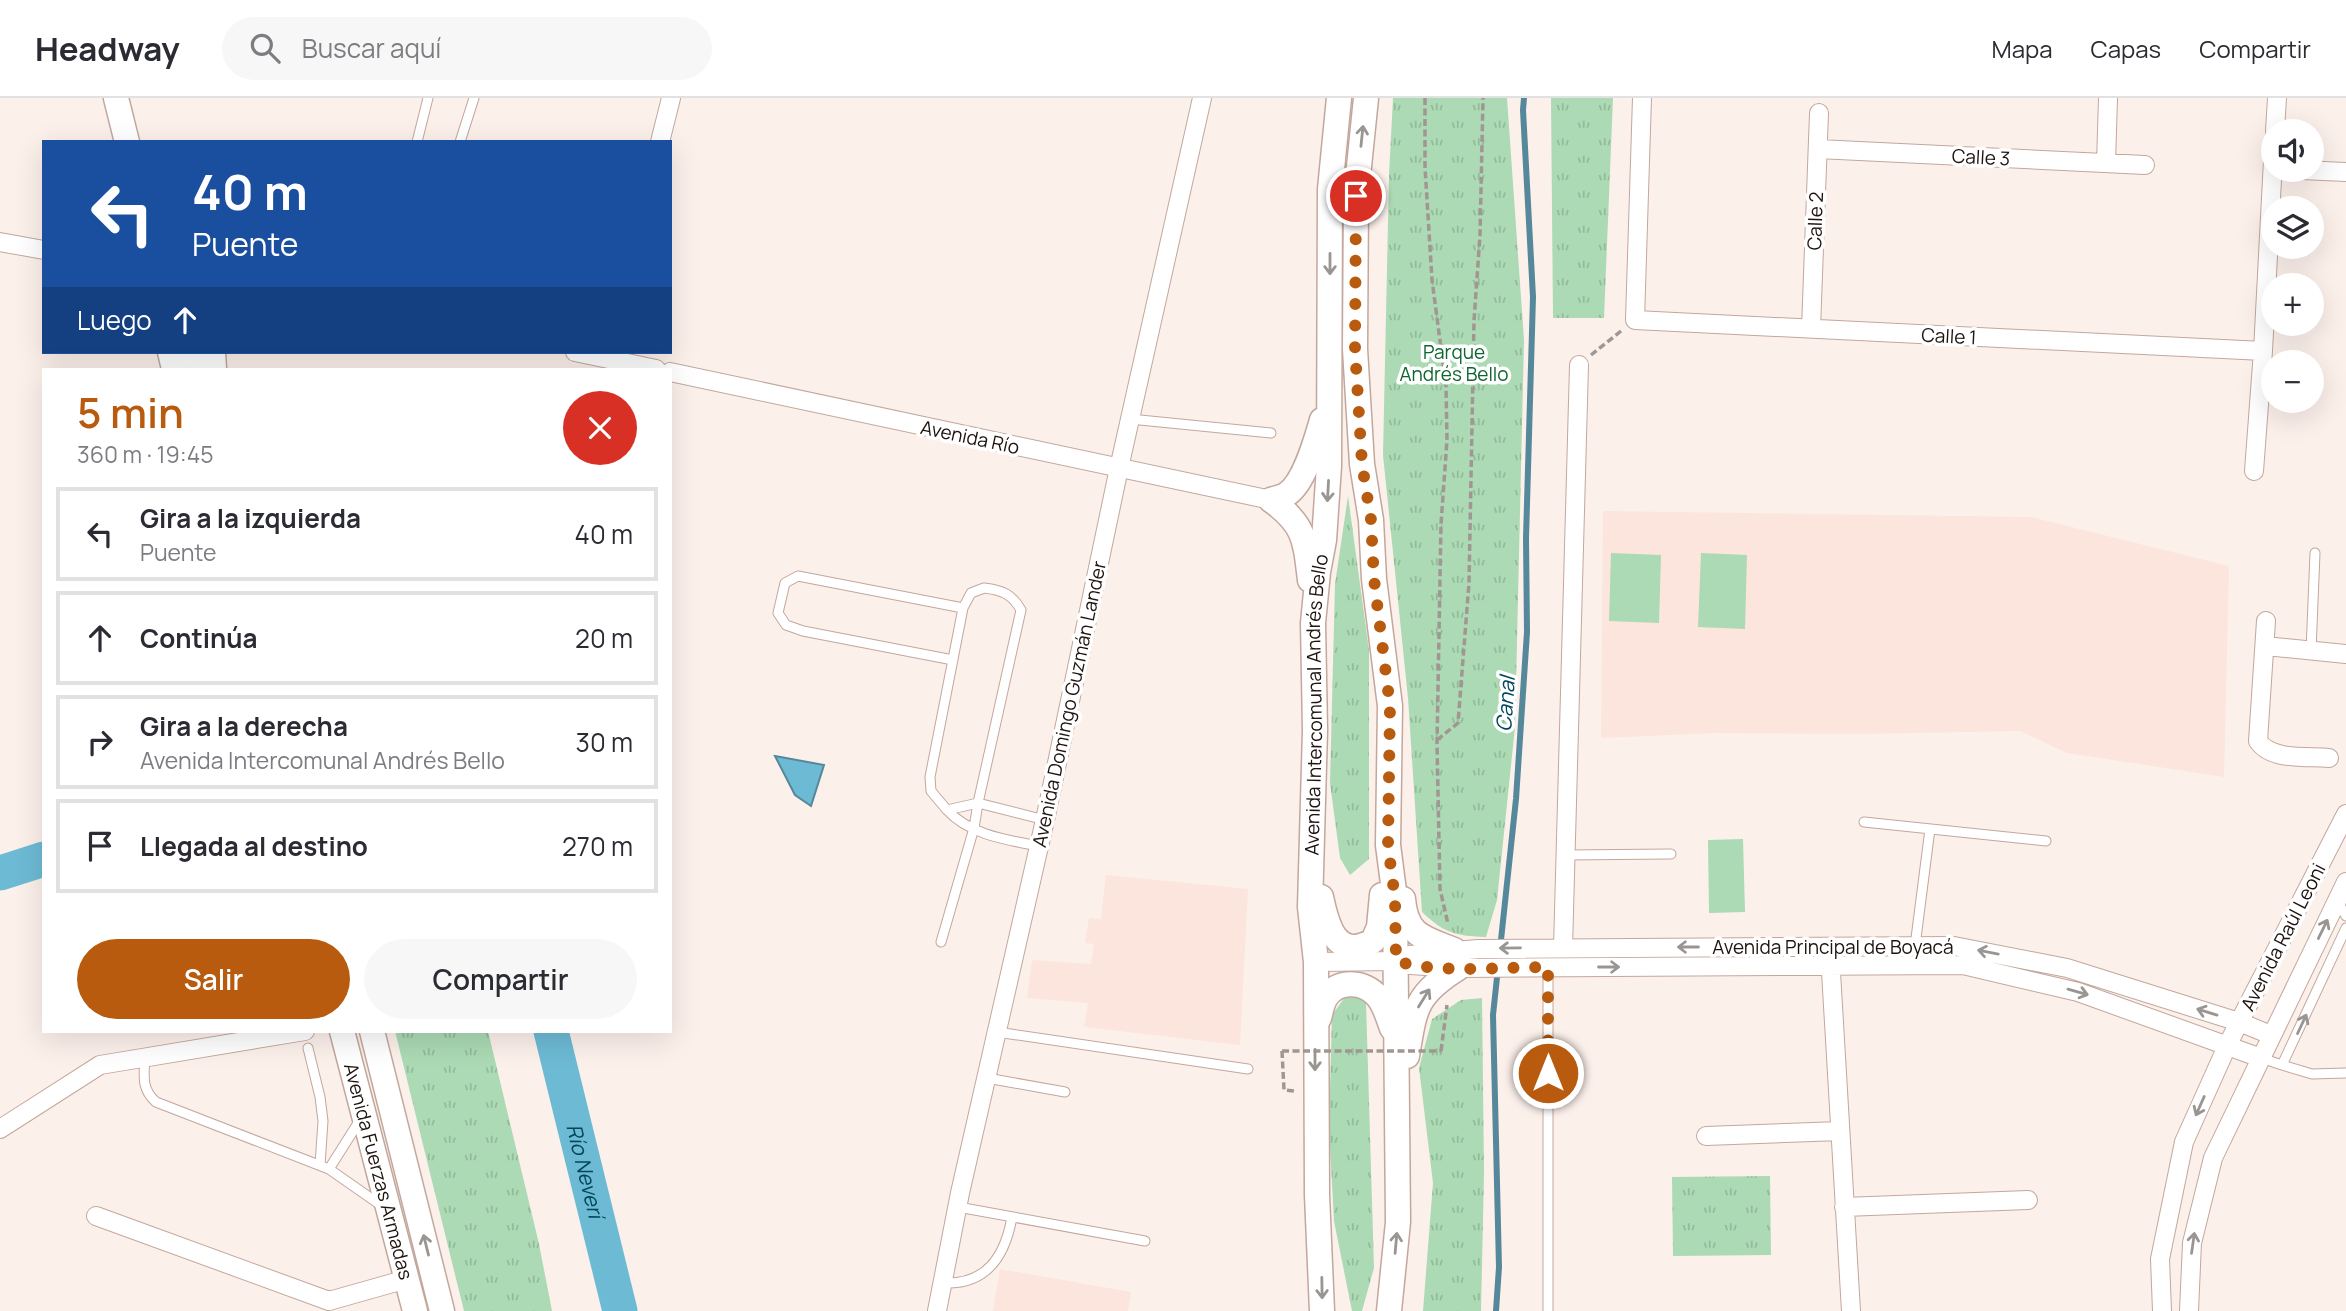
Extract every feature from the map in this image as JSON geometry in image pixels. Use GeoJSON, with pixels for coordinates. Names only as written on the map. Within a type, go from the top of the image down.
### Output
{"type":"FeatureCollection","features":[{"type":"Feature","properties":{"kind":"main road"},"geometry":{"type":"LineString","coordinates":[[116,98],[127,140]]}},
{"type":"Feature","properties":{"kind":"main road","name":"Avenida Intercomunal Andrés Bello"},"geometry":{"type":"LineString","coordinates":[[1322,1311],[1315,1092],[1316,962],[1310,907],[1315,730],[1313,623],[1327,503],[1330,189],[1339,98]]}},
{"type":"Feature","properties":{"kind":"main road"},"geometry":{"type":"LineString","coordinates":[[1312,838],[1320,893],[1329,929],[1336,940],[1349,948],[1361,948],[1373,942],[1379,927],[1388,845],[1390,706],[1374,579],[1371,520],[1362,464],[1355,349],[1356,196],[1366,98]]}},
{"type":"Feature","properties":{"kind":"main road"},"geometry":{"type":"LineString","coordinates":[[1271,500],[1286,495],[1297,483],[1316,441],[1329,392]]}},
{"type":"Feature","properties":{"kind":"main road"},"geometry":{"type":"LineString","coordinates":[[1271,500],[1293,518],[1302,532],[1310,581],[1315,594]]}},
{"type":"Feature","properties":{"kind":"main road"},"geometry":{"type":"LineString","coordinates":[[1388,845],[1398,859],[1404,910],[1411,928],[1419,937],[1467,959],[1426,992],[1419,1004],[1411,1031],[1405,1074],[1397,1085]]}},
{"type":"Feature","properties":{"kind":"main road"},"geometry":{"type":"LineString","coordinates":[[1388,845],[1395,899],[1398,1222],[1389,1311]]}},
{"type":"Feature","properties":{"kind":"main road"},"geometry":{"type":"LineString","coordinates":[[1315,1030],[1325,998],[1335,988],[1351,984],[1368,987],[1380,999],[1396,1042]]}},
{"type":"Feature","properties":{"kind":"main road","name":"Avenida Fuerzas Armadas"},"geometry":{"type":"LineString","coordinates":[[343,1033],[415,1311]]}},
{"type":"Feature","properties":{"kind":"main road","name":"Avenida Fuerzas Armadas"},"geometry":{"type":"LineString","coordinates":[[372,1033],[442,1311]]}},
{"type":"Feature","properties":{"kind":"street"},"geometry":{"type":"LineString","coordinates":[[660,140],[671,98]]}},
{"type":"Feature","properties":{"kind":"street","name":"Avenida Domingo Guzmán Lander"},"geometry":{"type":"LineString","coordinates":[[937,1311],[1119,468],[1202,98]]}},
{"type":"Feature","properties":{"kind":"street"},"geometry":{"type":"LineString","coordinates":[[1635,320],[1642,98]]}},
{"type":"Feature","properties":{"kind":"street"},"geometry":{"type":"LineString","coordinates":[[2106,163],[2108,98]]}},
{"type":"Feature","properties":{"kind":"street"},"geometry":{"type":"LineString","coordinates":[[2276,119],[2277,98]]}},
{"type":"Feature","properties":{"kind":"street","name":"Calle 2"},"geometry":{"type":"LineString","coordinates":[[1811,329],[1819,113]]}},
{"type":"Feature","properties":{"kind":"street","name":"Calle 3"},"geometry":{"type":"LineString","coordinates":[[1818,149],[2145,165]]}},
{"type":"Feature","properties":{"kind":"street"},"geometry":{"type":"LineString","coordinates":[[2324,171],[2346,172]]}},
{"type":"Feature","properties":{"kind":"street"},"geometry":{"type":"LineString","coordinates":[[2263,350],[2272,182]]}},
{"type":"Feature","properties":{"kind":"street"},"geometry":{"type":"LineString","coordinates":[[0,242],[42,250]]}},
{"type":"Feature","properties":{"kind":"street","name":"Calle 1"},"geometry":{"type":"LineString","coordinates":[[1635,320],[2261,351]]}},
{"type":"Feature","properties":{"kind":"street"},"geometry":{"type":"LineString","coordinates":[[606,355],[652,368]]}},
{"type":"Feature","properties":{"kind":"street"},"geometry":{"type":"LineString","coordinates":[[1563,948],[1579,365]]}},
{"type":"Feature","properties":{"kind":"street","name":"Avenida Río"},"geometry":{"type":"LineString","coordinates":[[672,372],[1271,500]]}},
{"type":"Feature","properties":{"kind":"street"},"geometry":{"type":"LineString","coordinates":[[2254,471],[2261,378]]}},
{"type":"Feature","properties":{"kind":"street"},"geometry":{"type":"LineString","coordinates":[[2266,621],[2258,741],[2263,748],[2274,754],[2329,758]]}},
{"type":"Feature","properties":{"kind":"street"},"geometry":{"type":"LineString","coordinates":[[2265,646],[2346,654]]}},
{"type":"Feature","properties":{"kind":"street","name":"Avenida Raúl Leoni"},"geometry":{"type":"LineString","coordinates":[[2239,1022],[2346,814]]}},
{"type":"Feature","properties":{"kind":"street","name":"Avenida Raúl Leoni"},"geometry":{"type":"LineString","coordinates":[[2272,1035],[2341,908],[2346,882]]}},
{"type":"Feature","properties":{"kind":"street","name":"Avenida Principal de Boyacá"},"geometry":{"type":"LineString","coordinates":[[1467,959],[1544,967],[1830,956],[1916,946],[1954,946],[2067,968],[2239,1022],[2272,1035]]}},
{"type":"Feature","properties":{"kind":"street","name":"Avenida Principal de Boyacá"},"geometry":{"type":"LineString","coordinates":[[1467,959],[1542,948],[1563,948],[1830,956],[1964,965],[2078,992],[2261,1058]]}},
{"type":"Feature","properties":{"kind":"street"},"geometry":{"type":"LineString","coordinates":[[1316,962],[1396,961],[1410,955],[1467,959]]}},
{"type":"Feature","properties":{"kind":"street"},"geometry":{"type":"LineString","coordinates":[[1830,956],[1851,1311]]}},
{"type":"Feature","properties":{"kind":"street"},"geometry":{"type":"LineString","coordinates":[[2162,1311],[2160,1259],[2184,1142],[2239,1022]]}},
{"type":"Feature","properties":{"kind":"street"},"geometry":{"type":"LineString","coordinates":[[2189,1311],[2192,1242],[2213,1158],[2272,1035]]}},
{"type":"Feature","properties":{"kind":"street"},"geometry":{"type":"LineString","coordinates":[[0,1129],[100,1065],[145,1057],[306,1040]]}},
{"type":"Feature","properties":{"kind":"street"},"geometry":{"type":"LineString","coordinates":[[1706,1136],[1840,1131]]}},
{"type":"Feature","properties":{"kind":"street"},"geometry":{"type":"LineString","coordinates":[[1844,1208],[2028,1200]]}},
{"type":"Feature","properties":{"kind":"street"},"geometry":{"type":"LineString","coordinates":[[96,1216],[330,1306],[407,1279]]}},
{"type":"Feature","properties":{"kind":"lane"},"geometry":{"type":"LineString","coordinates":[[418,140],[428,98]]}},
{"type":"Feature","properties":{"kind":"lane"},"geometry":{"type":"LineString","coordinates":[[461,140],[474,98]]}},
{"type":"Feature","properties":{"kind":"lane"},"geometry":{"type":"LineString","coordinates":[[1130,419],[1271,433]]}},
{"type":"Feature","properties":{"kind":"lane"},"geometry":{"type":"LineString","coordinates":[[2311,650],[2315,553]]}},
{"type":"Feature","properties":{"kind":"lane"},"geometry":{"type":"LineString","coordinates":[[953,660],[803,631],[786,625],[778,613],[781,595],[785,583],[798,576],[963,608]]}},
{"type":"Feature","properties":{"kind":"lane"},"geometry":{"type":"LineString","coordinates":[[941,942],[974,828],[1021,610],[1015,599],[1002,590],[984,587],[971,593],[963,608],[930,777],[931,791],[956,820],[974,828],[995,837],[1039,846]]}},
{"type":"Feature","properties":{"kind":"lane"},"geometry":{"type":"LineString","coordinates":[[947,810],[978,803],[1045,820]]}},
{"type":"Feature","properties":{"kind":"lane"},"geometry":{"type":"LineString","coordinates":[[1864,822],[2046,841]]}},
{"type":"Feature","properties":{"kind":"lane"},"geometry":{"type":"LineString","coordinates":[[1916,946],[1930,829]]}},
{"type":"Feature","properties":{"kind":"lane"},"geometry":{"type":"LineString","coordinates":[[1566,855],[1671,854]]}},
{"type":"Feature","properties":{"kind":"lane"},"geometry":{"type":"LineString","coordinates":[[2282,1065],[2346,928]]}},
{"type":"Feature","properties":{"kind":"lane"},"geometry":{"type":"LineString","coordinates":[[1544,967],[1548,1311]]}},
{"type":"Feature","properties":{"kind":"lane"},"geometry":{"type":"LineString","coordinates":[[997,1032],[1248,1069]]}},
{"type":"Feature","properties":{"kind":"lane"},"geometry":{"type":"LineString","coordinates":[[306,1040],[320,1097],[325,1167]]}},
{"type":"Feature","properties":{"kind":"lane"},"geometry":{"type":"LineString","coordinates":[[145,1057],[143,1082],[149,1096],[156,1102],[325,1167],[390,1211]]}},
{"type":"Feature","properties":{"kind":"lane"},"geometry":{"type":"LineString","coordinates":[[2261,1058],[2312,1074],[2346,1073]]}},
{"type":"Feature","properties":{"kind":"lane"},"geometry":{"type":"LineString","coordinates":[[987,1077],[1065,1092]]}},
{"type":"Feature","properties":{"kind":"lane"},"geometry":{"type":"LineString","coordinates":[[325,1167],[364,1114]]}},
{"type":"Feature","properties":{"kind":"lane"},"geometry":{"type":"LineString","coordinates":[[958,1207],[1145,1241]]}},
{"type":"Feature","properties":{"kind":"lane"},"geometry":{"type":"LineString","coordinates":[[943,1283],[962,1284],[982,1274],[1003,1251],[1012,1217]]}},
{"type":"Feature","properties":{"kind":"path"},"geometry":{"type":"LineString","coordinates":[[1425,98],[1425,167],[1432,280],[1446,386],[1447,440],[1441,524],[1437,740],[1440,889],[1467,959]]}},
{"type":"Feature","properties":{"kind":"path"},"geometry":{"type":"LineString","coordinates":[[1437,740],[1458,723],[1465,649],[1472,505],[1474,321],[1480,235],[1483,98]]}},
{"type":"Feature","properties":{"kind":"path"},"geometry":{"type":"LineString","coordinates":[[1579,365],[1635,320]]}},
{"type":"Feature","properties":{"kind":"path"},"geometry":{"type":"LineString","coordinates":[[1315,1092],[1284,1090],[1282,1051],[1441,1051],[1444,1010],[1448,1003]]}},
{"type":"Feature","properties":{"kind":"shaded area"},"geometry":{"type":"Polygon","coordinates":[[[1603,511],[2031,517],[2229,566],[2224,777],[2067,753],[2020,731],[1716,733],[1601,738],[1603,511]]]}},
{"type":"Feature","properties":{"kind":"shaded area"},"geometry":{"type":"Polygon","coordinates":[[[1106,875],[1248,889],[1240,1045],[1084,1027],[1088,1003],[1027,998],[1032,960],[1091,964],[1094,944],[1085,943],[1089,918],[1101,919],[1106,875]]]}},
{"type":"Feature","properties":{"kind":"shaded area"},"geometry":{"type":"Polygon","coordinates":[[[1000,1269],[1131,1292],[1128,1311],[993,1311],[1000,1269]]]}},
{"type":"Feature","properties":{"kind":"green space","name":"Parque Andrés Bello"},"geometry":{"type":"Polygon","coordinates":[[[1393,98],[1507,98],[1524,340],[1515,727],[1497,900],[1486,937],[1451,932],[1437,925],[1422,912],[1408,698],[1383,455],[1393,98]]]}},
{"type":"Feature","properties":{"kind":"green space"},"geometry":{"type":"Polygon","coordinates":[[[1551,98],[1613,98],[1604,318],[1553,318],[1551,98]]]}},
{"type":"Feature","properties":{"kind":"green space"},"geometry":{"type":"Polygon","coordinates":[[[1348,496],[1369,650],[1369,859],[1350,875],[1340,858],[1330,783],[1335,584],[1348,496]]]}},
{"type":"Feature","properties":{"kind":"green space"},"geometry":{"type":"Polygon","coordinates":[[[1611,553],[1661,555],[1659,623],[1609,621],[1611,553]]]}},
{"type":"Feature","properties":{"kind":"green space"},"geometry":{"type":"Polygon","coordinates":[[[1701,553],[1747,555],[1745,629],[1698,627],[1701,553]]]}},
{"type":"Feature","properties":{"kind":"green space"},"geometry":{"type":"Polygon","coordinates":[[[1743,839],[1745,912],[1709,913],[1708,840],[1743,839]]]}},
{"type":"Feature","properties":{"kind":"green space"},"geometry":{"type":"Polygon","coordinates":[[[1348,993],[1366,1002],[1374,1268],[1362,1311],[1352,1311],[1334,1221],[1329,1127],[1332,1015],[1348,993]]]}},
{"type":"Feature","properties":{"kind":"green space"},"geometry":{"type":"Polygon","coordinates":[[[1482,998],[1484,1173],[1481,1311],[1423,1311],[1433,1183],[1419,1068],[1432,1019],[1461,1000],[1482,998]]]}},
{"type":"Feature","properties":{"kind":"green space"},"geometry":{"type":"Polygon","coordinates":[[[395,1033],[488,1033],[539,1244],[552,1311],[464,1311],[395,1033]]]}},
{"type":"Feature","properties":{"kind":"green space"},"geometry":{"type":"Polygon","coordinates":[[[1770,1176],[1771,1255],[1673,1256],[1672,1177],[1770,1176]]]}},
{"type":"Feature","properties":{"kind":"water"},"geometry":{"type":"Polygon","coordinates":[[[775,756],[824,765],[811,806],[795,795],[775,756]]]}},
{"type":"Feature","properties":{"kind":"waterway","name":"Canal"},"geometry":{"type":"LineString","coordinates":[[1496,1311],[1499,1267],[1493,1015],[1516,799],[1527,632],[1526,538],[1533,297],[1524,98]]}},
{"type":"Feature","properties":{"kind":"waterway","name":"Río Neverí"},"geometry":{"type":"LineString","coordinates":[[0,873],[42,860]]}},
{"type":"Feature","properties":{"kind":"waterway","name":"Río Neverí"},"geometry":{"type":"LineString","coordinates":[[551,1033],[620,1311]]}},
{"type":"Feature","properties":{"kind":"route"},"geometry":{"type":"LineString","coordinates":[[1356,196],[1355,349],[1362,464],[1371,520],[1374,579],[1390,706],[1388,845],[1395,899],[1396,961],[1409,965],[1458,968],[1548,967],[1548,1073]]}}]}
